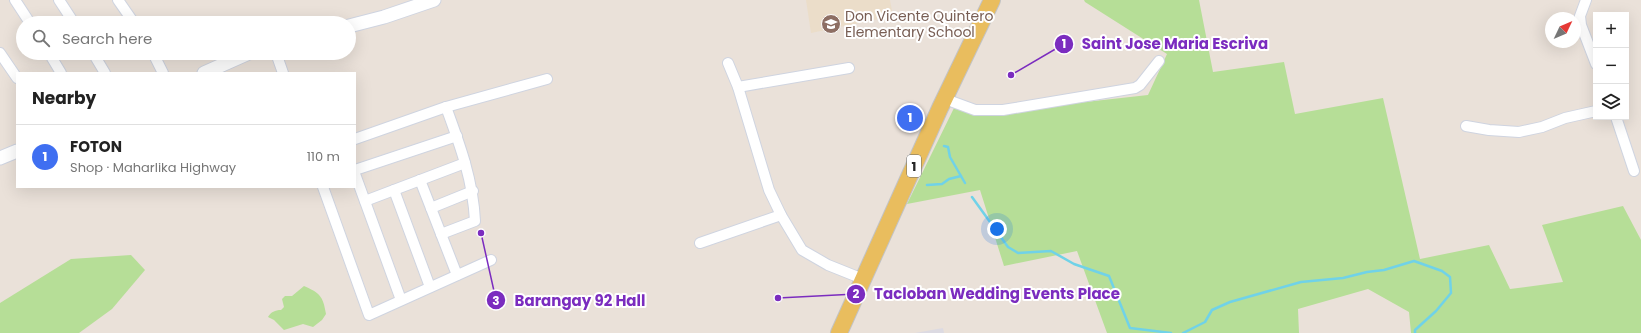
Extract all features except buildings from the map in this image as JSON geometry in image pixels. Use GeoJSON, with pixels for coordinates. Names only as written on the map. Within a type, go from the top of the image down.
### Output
{"type":"FeatureCollection","features":[{"type":"Feature","properties":{"kind":"main road","name":"1"},"geometry":{"type":"LineString","coordinates":[[839,333],[945,99],[992,0]]}},
{"type":"Feature","properties":{"kind":"street"},"geometry":{"type":"LineString","coordinates":[[16,0],[26,16]]}},
{"type":"Feature","properties":{"kind":"street"},"geometry":{"type":"LineString","coordinates":[[59,0],[69,16]]}},
{"type":"Feature","properties":{"kind":"street"},"geometry":{"type":"LineString","coordinates":[[118,0],[129,16]]}},
{"type":"Feature","properties":{"kind":"street"},"geometry":{"type":"LineString","coordinates":[[356,24],[384,17],[434,0]]}},
{"type":"Feature","properties":{"kind":"street"},"geometry":{"type":"LineString","coordinates":[[1586,0],[1580,16],[1581,25],[1593,56]]}},
{"type":"Feature","properties":{"kind":"street"},"geometry":{"type":"LineString","coordinates":[[0,52],[16,76]]}},
{"type":"Feature","properties":{"kind":"street"},"geometry":{"type":"LineString","coordinates":[[53,60],[60,72]]}},
{"type":"Feature","properties":{"kind":"street"},"geometry":{"type":"LineString","coordinates":[[97,60],[104,72]]}},
{"type":"Feature","properties":{"kind":"street"},"geometry":{"type":"LineString","coordinates":[[156,60],[162,72]]}},
{"type":"Feature","properties":{"kind":"street"},"geometry":{"type":"LineString","coordinates":[[206,72],[233,60]]}},
{"type":"Feature","properties":{"kind":"street"},"geometry":{"type":"LineString","coordinates":[[278,60],[283,72]]}},
{"type":"Feature","properties":{"kind":"street"},"geometry":{"type":"LineString","coordinates":[[945,99],[975,110],[1003,110],[1136,88],[1159,60]]}},
{"type":"Feature","properties":{"kind":"street"},"geometry":{"type":"LineString","coordinates":[[728,63],[738,87],[769,190],[781,215],[802,250],[828,265],[863,279]]}},
{"type":"Feature","properties":{"kind":"street"},"geometry":{"type":"LineString","coordinates":[[738,87],[849,68]]}},
{"type":"Feature","properties":{"kind":"street"},"geometry":{"type":"LineString","coordinates":[[356,139],[446,107],[547,79]]}},
{"type":"Feature","properties":{"kind":"street"},"geometry":{"type":"LineString","coordinates":[[441,234],[475,221],[473,191],[457,136],[446,107]]}},
{"type":"Feature","properties":{"kind":"street"},"geometry":{"type":"LineString","coordinates":[[1466,126],[1489,130],[1519,132],[1542,127],[1565,118],[1593,112]]}},
{"type":"Feature","properties":{"kind":"street"},"geometry":{"type":"LineString","coordinates":[[1617,120],[1634,171]]}},
{"type":"Feature","properties":{"kind":"street"},"geometry":{"type":"LineString","coordinates":[[356,170],[457,136]]}},
{"type":"Feature","properties":{"kind":"street"},"geometry":{"type":"LineString","coordinates":[[0,158],[16,151]]}},
{"type":"Feature","properties":{"kind":"street"},"geometry":{"type":"LineString","coordinates":[[365,201],[465,163]]}},
{"type":"Feature","properties":{"kind":"street"},"geometry":{"type":"LineString","coordinates":[[356,177],[401,300]]}},
{"type":"Feature","properties":{"kind":"street"},"geometry":{"type":"LineString","coordinates":[[420,180],[457,275]]}},
{"type":"Feature","properties":{"kind":"street"},"geometry":{"type":"LineString","coordinates":[[324,188],[369,315],[491,260]]}},
{"type":"Feature","properties":{"kind":"street"},"geometry":{"type":"LineString","coordinates":[[394,190],[430,287]]}},
{"type":"Feature","properties":{"kind":"street"},"geometry":{"type":"LineString","coordinates":[[431,208],[473,191]]}},
{"type":"Feature","properties":{"kind":"street"},"geometry":{"type":"LineString","coordinates":[[700,243],[781,215]]}},
{"type":"Feature","properties":{"kind":"shaded area","name":"Don Vicente Quintero Elementary School"},"geometry":{"type":"Polygon","coordinates":[[[806,0],[890,0],[893,16],[811,33],[806,0]]]}},
{"type":"Feature","properties":{"kind":"shaded area"},"geometry":{"type":"Polygon","coordinates":[[[943,328],[944,333],[915,333],[943,328]]]}},
{"type":"Feature","properties":{"kind":"green space"},"geometry":{"type":"Polygon","coordinates":[[[1084,0],[1199,0],[1213,72],[1284,62],[1295,114],[1383,98],[1420,259],[1489,245],[1510,289],[1563,282],[1542,225],[1623,206],[1641,240],[1641,333],[1411,333],[1409,312],[1368,289],[1298,309],[1299,333],[1107,333],[1077,251],[1004,266],[980,190],[907,204],[954,108],[978,114],[1148,95],[1167,54],[1084,0]]]}},
{"type":"Feature","properties":{"kind":"green space"},"geometry":{"type":"Polygon","coordinates":[[[131,255],[145,270],[112,309],[79,333],[0,333],[0,303],[71,259],[131,255]]]}},
{"type":"Feature","properties":{"kind":"green space"},"geometry":{"type":"Polygon","coordinates":[[[304,286],[320,296],[324,303],[326,314],[322,320],[313,327],[303,324],[284,330],[274,320],[268,317],[273,312],[281,310],[284,307],[282,299],[285,296],[292,296],[304,286]]]}},
{"type":"Feature","properties":{"kind":"waterway"},"geometry":{"type":"LineString","coordinates":[[944,146],[948,147],[950,157],[965,183]]}},
{"type":"Feature","properties":{"kind":"waterway"},"geometry":{"type":"LineString","coordinates":[[927,185],[942,184],[949,179],[961,176]]}},
{"type":"Feature","properties":{"kind":"waterway"},"geometry":{"type":"LineString","coordinates":[[972,197],[1008,247],[1018,253],[1051,251],[1074,264],[1109,276],[1130,328],[1171,333]]}},
{"type":"Feature","properties":{"kind":"waterway"},"geometry":{"type":"LineString","coordinates":[[1183,333],[1205,322],[1212,310],[1230,302],[1301,282],[1343,278],[1367,272],[1384,270],[1414,261],[1442,271],[1450,277],[1451,293],[1436,311],[1415,330],[1415,333]]}},
{"type":"Feature","properties":{"kind":"place","name":"Don Vicente Quintero Elementary School"},"geometry":{"type":"Point","coordinates":[831,24]}},
{"type":"Feature","properties":{"kind":"place","name":"Saint Jose Maria Escriva"},"geometry":{"type":"Point","coordinates":[1011,75]}},
{"type":"Feature","properties":{"kind":"place","name":"FOTON"},"geometry":{"type":"Point","coordinates":[910,118]}},
{"type":"Feature","properties":{"kind":"place","name":"Barangay 92 Hall"},"geometry":{"type":"Point","coordinates":[481,233]}},
{"type":"Feature","properties":{"kind":"place","name":"Tacloban Wedding Events Place"},"geometry":{"type":"Point","coordinates":[778,298]}}]}
